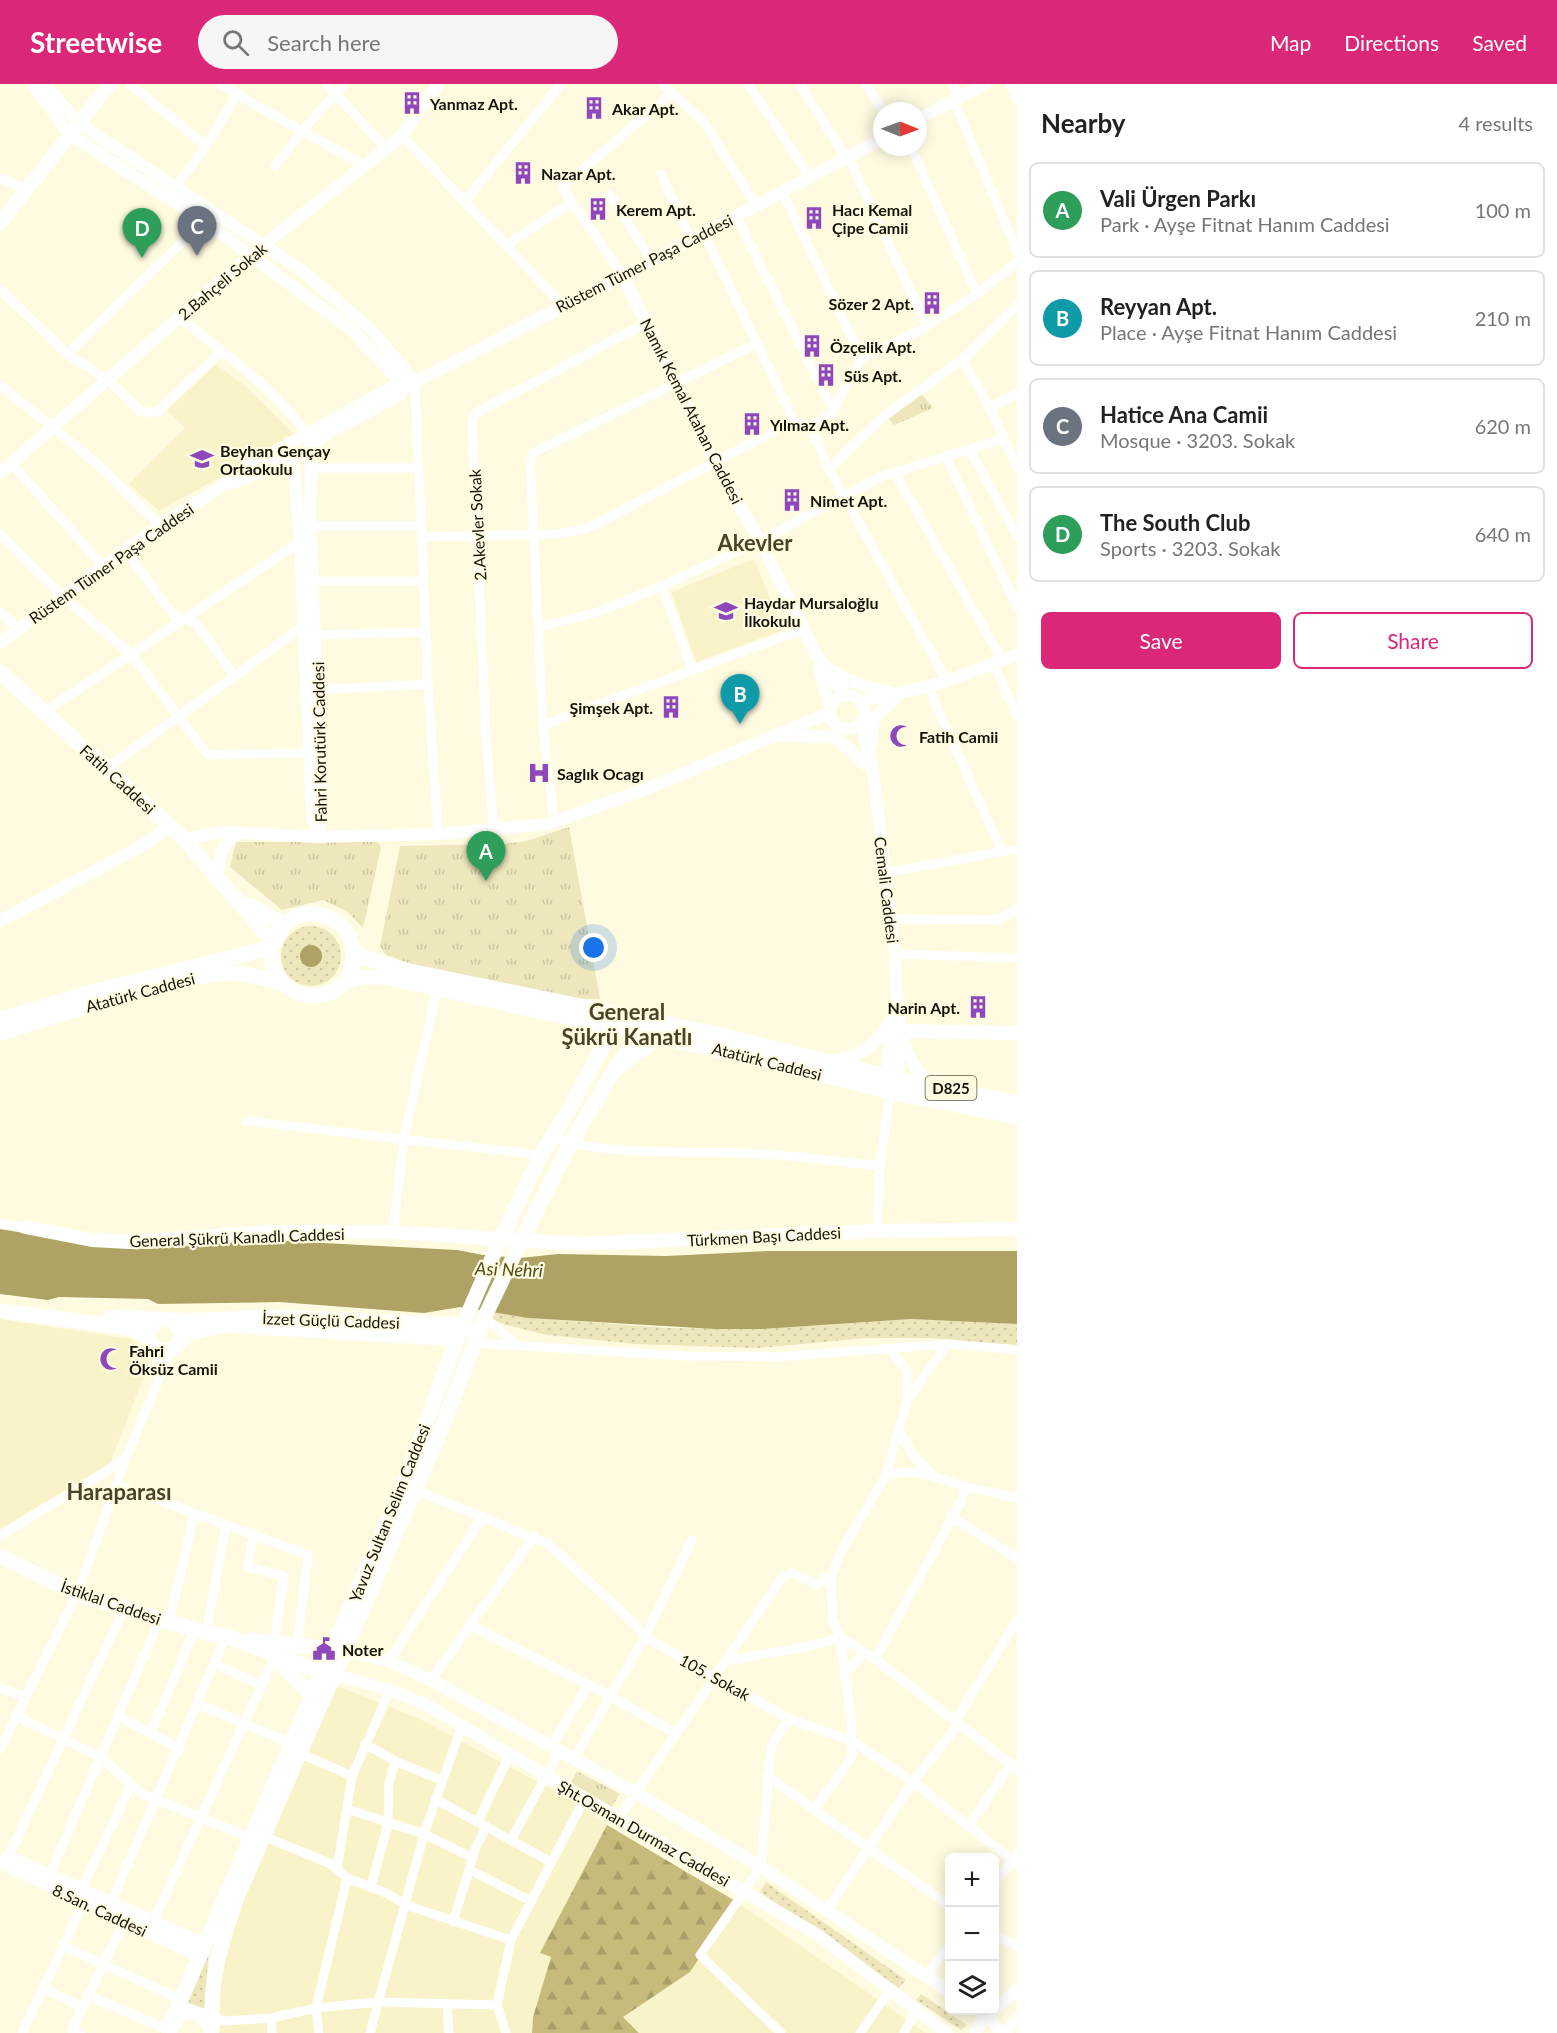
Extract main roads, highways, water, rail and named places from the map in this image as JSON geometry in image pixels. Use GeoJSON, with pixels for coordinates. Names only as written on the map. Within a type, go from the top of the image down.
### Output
{"type":"FeatureCollection","features":[{"type":"Feature","properties":{"kind":"main road"},"geometry":{"type":"LineString","coordinates":[[0,223],[110,84]]}},
{"type":"Feature","properties":{"kind":"main road","name":"Fatih Caddesi"},"geometry":{"type":"LineString","coordinates":[[0,672],[184,839],[231,891],[272,944]]}},
{"type":"Feature","properties":{"kind":"main road","name":"Fatih Caddesi"},"geometry":{"type":"LineString","coordinates":[[231,891],[259,912],[284,924]]}},
{"type":"Feature","properties":{"kind":"main road"},"geometry":{"type":"LineString","coordinates":[[281,983],[274,972],[271,959],[272,944],[284,924],[308,913],[327,916],[343,927],[353,951],[351,969],[342,984]]}},
{"type":"Feature","properties":{"kind":"main road","name":"Atatürk Caddesi"},"geometry":{"type":"LineString","coordinates":[[0,1018],[100,990],[250,954],[272,944]]}},
{"type":"Feature","properties":{"kind":"main road","name":"Atatürk Caddesi"},"geometry":{"type":"LineString","coordinates":[[353,951],[363,957],[405,970],[721,1035],[826,1062],[1017,1117]]}},
{"type":"Feature","properties":{"kind":"main road","name":"Atatürk Caddesi"},"geometry":{"type":"LineString","coordinates":[[0,1033],[114,997],[190,978],[235,972],[260,976],[281,983],[298,994],[318,996],[368,975],[890,1082],[940,1086],[1017,1103]]}},
{"type":"Feature","properties":{"kind":"main road"},"geometry":{"type":"LineString","coordinates":[[614,1070],[634,1040],[635,1030],[629,1016]]}},
{"type":"Feature","properties":{"kind":"main road","name":"Yavuz Sultan Selim Caddesi"},"geometry":{"type":"LineString","coordinates":[[169,2028],[180,1999],[257,1837],[327,1673],[415,1490],[486,1316],[508,1245],[541,1155],[614,1026],[629,1016]]}},
{"type":"Feature","properties":{"kind":"main road"},"geometry":{"type":"LineString","coordinates":[[901,1034],[1017,1033]]}},
{"type":"Feature","properties":{"kind":"main road","name":"Yavuz Sultan Selim Caddesi"},"geometry":{"type":"LineString","coordinates":[[338,1650],[405,1480],[462,1326],[508,1245],[614,1070],[661,1036]]}},
{"type":"Feature","properties":{"kind":"main road","name":"General Şükrü Kanadlı Caddesi"},"geometry":{"type":"LineString","coordinates":[[25,1227],[92,1240],[129,1242],[272,1232],[393,1232],[508,1245]]}},
{"type":"Feature","properties":{"kind":"main road","name":"Türkmen Başı Caddesi"},"geometry":{"type":"LineString","coordinates":[[508,1245],[878,1231],[1017,1229]]}},
{"type":"Feature","properties":{"kind":"main road","name":"İzzet Güçlü Caddesi"},"geometry":{"type":"LineString","coordinates":[[0,1311],[57,1316],[168,1320],[271,1317],[462,1326]]}},
{"type":"Feature","properties":{"kind":"main road","name":"İzzet Güçlü Caddesi"},"geometry":{"type":"LineString","coordinates":[[57,1316],[131,1328],[166,1346],[190,1333],[223,1325],[462,1326]]}},
{"type":"Feature","properties":{"kind":"main road"},"geometry":{"type":"LineString","coordinates":[[168,1320],[181,1329],[166,1346],[150,1330],[168,1320]]}},
{"type":"Feature","properties":{"kind":"main road"},"geometry":{"type":"LineString","coordinates":[[462,1326],[471,1332],[475,1343]]}},
{"type":"Feature","properties":{"kind":"main road","name":"İstiklal Caddesi"},"geometry":{"type":"LineString","coordinates":[[0,1556],[77,1594],[200,1631],[226,1636],[327,1673]]}},
{"type":"Feature","properties":{"kind":"main road","name":"İstiklal Caddesi"},"geometry":{"type":"LineString","coordinates":[[270,1651],[297,1646],[338,1650]]}},
{"type":"Feature","properties":{"kind":"main road"},"geometry":{"type":"LineString","coordinates":[[270,1651],[311,1694]]}},
{"type":"Feature","properties":{"kind":"main road","name":"Yavuz Sultan Selim Caddesi"},"geometry":{"type":"LineString","coordinates":[[295,1748],[311,1694],[327,1673]]}},
{"type":"Feature","properties":{"kind":"main road","name":"Yavuz Sultan Selim Caddesi"},"geometry":{"type":"LineString","coordinates":[[217,2026],[216,1957],[257,1837]]}},
{"type":"Feature","properties":{"kind":"main road"},"geometry":{"type":"LineString","coordinates":[[169,2028],[182,2013],[197,2012],[217,2026]]}},
{"type":"Feature","properties":{"kind":"water"},"geometry":{"type":"Polygon","coordinates":[[[307,945],[315,945],[322,952],[322,960],[315,967],[307,967],[300,960],[300,952],[307,945]]]}},
{"type":"Feature","properties":{"kind":"water","name":"Asi Nehri"},"geometry":{"type":"Polygon","coordinates":[[[0,1229],[107,1247],[148,1249],[265,1240],[457,1250],[520,1258],[558,1254],[666,1256],[768,1251],[1017,1251],[1017,1324],[911,1319],[762,1329],[715,1329],[528,1318],[460,1307],[424,1313],[279,1302],[158,1304],[148,1299],[59,1297],[48,1300],[0,1294],[0,1229]]]}},
{"type":"Feature","properties":{"kind":"place","name":"Yanmaz Apt."},"geometry":{"type":"Point","coordinates":[412,103]}},
{"type":"Feature","properties":{"kind":"place","name":"Akar Apt."},"geometry":{"type":"Point","coordinates":[594,108]}},
{"type":"Feature","properties":{"kind":"place","name":"Nazar Apt."},"geometry":{"type":"Point","coordinates":[523,173]}},
{"type":"Feature","properties":{"kind":"place","name":"Kerem Apt."},"geometry":{"type":"Point","coordinates":[598,209]}},
{"type":"Feature","properties":{"kind":"place","name":"Hacı Kemal Çipe Camii"},"geometry":{"type":"Point","coordinates":[814,218]}},
{"type":"Feature","properties":{"kind":"place","name":"Hatice Ana Camii"},"geometry":{"type":"Point","coordinates":[197,256]}},
{"type":"Feature","properties":{"kind":"place","name":"The South Club"},"geometry":{"type":"Point","coordinates":[142,258]}},
{"type":"Feature","properties":{"kind":"place","name":"Sözer 2 Apt."},"geometry":{"type":"Point","coordinates":[932,303]}},
{"type":"Feature","properties":{"kind":"place","name":"Özçelik Apt."},"geometry":{"type":"Point","coordinates":[812,346]}},
{"type":"Feature","properties":{"kind":"place","name":"Süs Apt."},"geometry":{"type":"Point","coordinates":[826,375]}},
{"type":"Feature","properties":{"kind":"place","name":"Yılmaz Apt."},"geometry":{"type":"Point","coordinates":[752,424]}},
{"type":"Feature","properties":{"kind":"place","name":"Beyhan Gençay Ortaokulu"},"geometry":{"type":"Point","coordinates":[202,459]}},
{"type":"Feature","properties":{"kind":"place","name":"Nimet Apt."},"geometry":{"type":"Point","coordinates":[792,500]}},
{"type":"Feature","properties":{"kind":"place","name":"Haydar Mursaloğlu İlkokulu"},"geometry":{"type":"Point","coordinates":[726,611]}},
{"type":"Feature","properties":{"kind":"place","name":"Şimşek Apt."},"geometry":{"type":"Point","coordinates":[671,707]}},
{"type":"Feature","properties":{"kind":"place","name":"Reyyan Apt."},"geometry":{"type":"Point","coordinates":[740,724]}},
{"type":"Feature","properties":{"kind":"place","name":"Fatih Camii"},"geometry":{"type":"Point","coordinates":[901,736]}},
{"type":"Feature","properties":{"kind":"place","name":"Saglık Ocagı"},"geometry":{"type":"Point","coordinates":[539,773]}},
{"type":"Feature","properties":{"kind":"place","name":"Vali Ürgen Parkı"},"geometry":{"type":"Point","coordinates":[486,881]}},
{"type":"Feature","properties":{"kind":"place","name":"Narin Apt."},"geometry":{"type":"Point","coordinates":[978,1007]}},
{"type":"Feature","properties":{"kind":"place","name":"Fahri Öksüz Camii"},"geometry":{"type":"Point","coordinates":[111,1359]}},
{"type":"Feature","properties":{"kind":"place","name":"Noter"},"geometry":{"type":"Point","coordinates":[324,1649]}},
{"type":"Feature","properties":{"kind":"district","name":"Akevler"},"geometry":{"type":"Point","coordinates":[755,542]}},
{"type":"Feature","properties":{"kind":"district","name":"General Şükrü Kanatlı"},"geometry":{"type":"Point","coordinates":[627,1024]}},
{"type":"Feature","properties":{"kind":"district","name":"Haraparası"},"geometry":{"type":"Point","coordinates":[119,1491]}}]}
